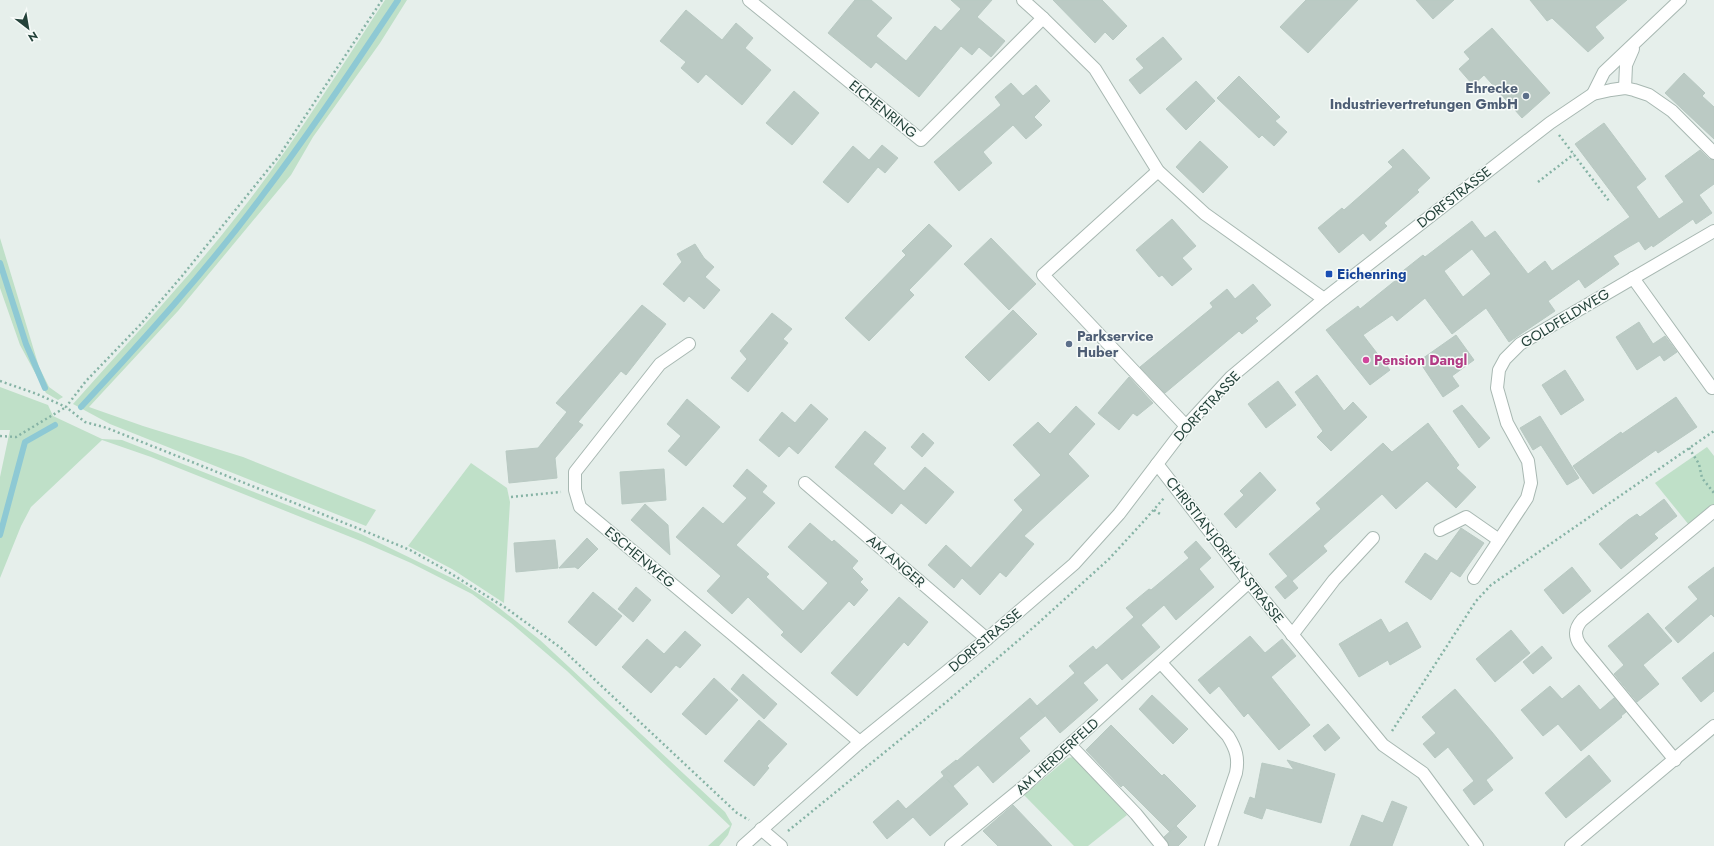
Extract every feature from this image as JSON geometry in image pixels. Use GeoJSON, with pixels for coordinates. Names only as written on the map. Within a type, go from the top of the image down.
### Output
{"type":"FeatureCollection","features":[{"type":"Feature","properties":{"kind":"street","name":"EICHENRING"},"geometry":{"type":"LineString","coordinates":[[749,0],[921,140],[1043,18]]}},
{"type":"Feature","properties":{"kind":"street"},"geometry":{"type":"LineString","coordinates":[[1023,0],[1095,70],[1158,171],[1205,214],[1324,299]]}},
{"type":"Feature","properties":{"kind":"street"},"geometry":{"type":"LineString","coordinates":[[1593,94],[1604,72],[1680,0]]}},
{"type":"Feature","properties":{"kind":"street"},"geometry":{"type":"LineString","coordinates":[[1625,88],[1626,65],[1635,44]]}},
{"type":"Feature","properties":{"kind":"street","name":"DORFSTRASSE"},"geometry":{"type":"LineString","coordinates":[[742,846],[860,742],[988,639],[1074,564],[1119,514],[1186,426],[1231,377],[1324,299],[1550,123],[1593,94],[1625,88],[1649,95],[1672,111],[1714,153]]}},
{"type":"Feature","properties":{"kind":"street"},"geometry":{"type":"LineString","coordinates":[[1158,171],[1043,275],[1186,426]]}},
{"type":"Feature","properties":{"kind":"street","name":"GOLDFELDWEG"},"geometry":{"type":"LineString","coordinates":[[1474,578],[1527,498],[1531,483],[1528,461],[1507,423],[1497,388],[1499,370],[1505,359],[1520,344],[1714,231]]}},
{"type":"Feature","properties":{"kind":"street"},"geometry":{"type":"LineString","coordinates":[[1633,278],[1712,388]]}},
{"type":"Feature","properties":{"kind":"street","name":"ESCHENWEG"},"geometry":{"type":"LineString","coordinates":[[689,344],[660,364],[579,466],[575,472],[575,490],[580,507],[860,742]]}},
{"type":"Feature","properties":{"kind":"street","name":"CHRISTIAN-JORHAN-STRASSE"},"geometry":{"type":"LineString","coordinates":[[1157,464],[1249,582],[1383,745],[1423,773],[1477,846]]}},
{"type":"Feature","properties":{"kind":"street","name":"AM ANGER"},"geometry":{"type":"LineString","coordinates":[[805,483],[988,639]]}},
{"type":"Feature","properties":{"kind":"street"},"geometry":{"type":"LineString","coordinates":[[1675,760],[1580,645],[1576,635],[1576,629],[1582,620],[1714,511]]}},
{"type":"Feature","properties":{"kind":"street"},"geometry":{"type":"LineString","coordinates":[[1440,530],[1466,517],[1499,540]]}},
{"type":"Feature","properties":{"kind":"street","name":"CHRISTIAN-JORHAN-STRASSE"},"geometry":{"type":"LineString","coordinates":[[1292,635],[1329,586],[1373,538]]}},
{"type":"Feature","properties":{"kind":"street","name":"AM HERDERFELD"},"geometry":{"type":"LineString","coordinates":[[951,846],[1022,788],[1249,582]]}},
{"type":"Feature","properties":{"kind":"street"},"geometry":{"type":"LineString","coordinates":[[1161,663],[1228,736],[1236,749],[1238,763],[1236,773],[1211,846]]}},
{"type":"Feature","properties":{"kind":"street"},"geometry":{"type":"LineString","coordinates":[[1570,846],[1714,726]]}},
{"type":"Feature","properties":{"kind":"street"},"geometry":{"type":"LineString","coordinates":[[1070,745],[1136,814],[1162,846]]}},
{"type":"Feature","properties":{"kind":"street"},"geometry":{"type":"LineString","coordinates":[[761,829],[779,843]]}},
{"type":"Feature","properties":{"kind":"path"},"geometry":{"type":"LineString","coordinates":[[0,436],[16,437],[66,407],[86,381],[140,325],[182,276],[279,156],[382,0]]}},
{"type":"Feature","properties":{"kind":"path"},"geometry":{"type":"LineString","coordinates":[[1550,123],[1609,201]]}},
{"type":"Feature","properties":{"kind":"path"},"geometry":{"type":"LineString","coordinates":[[1538,182],[1574,154]]}},
{"type":"Feature","properties":{"kind":"path"},"geometry":{"type":"LineString","coordinates":[[0,381],[37,394],[66,407],[85,422],[107,428],[362,530],[410,550],[442,568],[506,608],[561,648],[737,813],[761,829]]}},
{"type":"Feature","properties":{"kind":"path"},"geometry":{"type":"LineString","coordinates":[[1383,745],[1476,601],[1491,585],[1714,431]]}},
{"type":"Feature","properties":{"kind":"path"},"geometry":{"type":"LineString","coordinates":[[1689,448],[1699,464],[1702,478],[1714,493]]}},
{"type":"Feature","properties":{"kind":"path"},"geometry":{"type":"LineString","coordinates":[[779,843],[1035,626],[1109,559],[1154,510],[1174,485]]}},
{"type":"Feature","properties":{"kind":"path"},"geometry":{"type":"LineString","coordinates":[[511,497],[575,490]]}},
{"type":"Feature","properties":{"kind":"path"},"geometry":{"type":"LineString","coordinates":[[1154,510],[1160,514]]}},
{"type":"Feature","properties":{"kind":"green space"},"geometry":{"type":"Polygon","coordinates":[[[385,0],[407,0],[380,43],[313,137],[291,175],[178,311],[89,407],[143,426],[243,457],[376,510],[366,526],[110,424],[73,404],[179,286],[260,187],[297,134],[385,0]]]}},
{"type":"Feature","properties":{"kind":"green space"},"geometry":{"type":"Polygon","coordinates":[[[0,238],[39,367],[49,387],[63,397],[58,400],[46,393],[20,345],[0,288],[0,238]]]}},
{"type":"Feature","properties":{"kind":"green space"},"geometry":{"type":"Polygon","coordinates":[[[0,387],[48,405],[53,416],[102,439],[122,440],[361,534],[460,582],[493,603],[540,640],[725,812],[732,824],[728,835],[719,846],[708,846],[730,826],[567,671],[511,623],[472,594],[411,563],[363,542],[151,457],[102,440],[31,507],[21,526],[0,578],[0,477],[10,430],[0,430],[0,387]]]}},
{"type":"Feature","properties":{"kind":"green space"},"geometry":{"type":"Polygon","coordinates":[[[1707,447],[1714,456],[1714,505],[1689,525],[1655,483],[1707,447]]]}},
{"type":"Feature","properties":{"kind":"green space"},"geometry":{"type":"Polygon","coordinates":[[[471,463],[507,488],[510,502],[504,603],[452,569],[408,546],[471,463]]]}},
{"type":"Feature","properties":{"kind":"green space"},"geometry":{"type":"Polygon","coordinates":[[[1073,757],[1083,760],[1127,815],[1088,846],[1074,846],[1024,795],[1068,758],[1073,757]]]}},
{"type":"Feature","properties":{"kind":"building"},"geometry":{"type":"Polygon","coordinates":[[[855,0],[871,0],[892,18],[876,36],[906,61],[935,26],[941,31],[961,9],[951,0],[992,0],[977,17],[1005,41],[991,57],[979,47],[972,55],[961,46],[919,97],[876,62],[871,68],[828,33],[855,0]]]}},
{"type":"Feature","properties":{"kind":"building"},"geometry":{"type":"Polygon","coordinates":[[[1053,0],[1102,0],[1127,26],[1113,40],[1105,32],[1095,43],[1053,0]]]}},
{"type":"Feature","properties":{"kind":"building"},"geometry":{"type":"Polygon","coordinates":[[[1306,0],[1358,0],[1308,53],[1280,27],[1306,0]]]}},
{"type":"Feature","properties":{"kind":"building"},"geometry":{"type":"Polygon","coordinates":[[[1416,0],[1454,0],[1433,19],[1416,0]]]}},
{"type":"Feature","properties":{"kind":"building"},"geometry":{"type":"Polygon","coordinates":[[[1530,0],[1627,0],[1595,27],[1604,38],[1588,52],[1552,18],[1547,21],[1530,0]]]}},
{"type":"Feature","properties":{"kind":"building"},"geometry":{"type":"Polygon","coordinates":[[[686,10],[722,40],[736,23],[753,38],[745,48],[771,70],[742,105],[706,74],[698,83],[681,68],[686,62],[660,41],[686,10]]]}},
{"type":"Feature","properties":{"kind":"building"},"geometry":{"type":"Polygon","coordinates":[[[1492,28],[1550,93],[1522,118],[1484,75],[1473,85],[1459,69],[1470,59],[1464,52],[1492,28]]]}},
{"type":"Feature","properties":{"kind":"building"},"geometry":{"type":"Polygon","coordinates":[[[1163,37],[1182,59],[1140,94],[1129,80],[1144,68],[1136,59],[1163,37]]]}},
{"type":"Feature","properties":{"kind":"building"},"geometry":{"type":"Polygon","coordinates":[[[1684,73],[1705,93],[1702,96],[1714,107],[1714,139],[1665,93],[1684,73]]]}},
{"type":"Feature","properties":{"kind":"building"},"geometry":{"type":"Polygon","coordinates":[[[1239,76],[1280,117],[1275,121],[1287,132],[1274,146],[1262,135],[1259,138],[1217,98],[1239,76]]]}},
{"type":"Feature","properties":{"kind":"building"},"geometry":{"type":"Polygon","coordinates":[[[1196,81],[1215,101],[1186,130],[1166,109],[1196,81]]]}},
{"type":"Feature","properties":{"kind":"building"},"geometry":{"type":"Polygon","coordinates":[[[1011,83],[1023,96],[1036,85],[1050,101],[1034,117],[1042,125],[1026,139],[1013,125],[983,152],[992,163],[959,191],[934,162],[1001,105],[995,97],[1011,83]]]}},
{"type":"Feature","properties":{"kind":"building"},"geometry":{"type":"Polygon","coordinates":[[[794,91],[819,113],[792,145],[766,123],[794,91]]]}},
{"type":"Feature","properties":{"kind":"building"},"geometry":{"type":"Polygon","coordinates":[[[1604,123],[1646,179],[1636,187],[1659,219],[1684,202],[1665,176],[1700,150],[1709,159],[1714,160],[1714,184],[1699,195],[1712,213],[1696,224],[1693,219],[1653,247],[1652,245],[1645,250],[1639,241],[1613,256],[1619,264],[1585,288],[1579,279],[1548,301],[1555,311],[1509,342],[1486,308],[1452,334],[1425,298],[1397,321],[1392,315],[1363,335],[1390,370],[1370,385],[1326,330],[1358,306],[1360,309],[1396,280],[1394,278],[1423,255],[1425,257],[1472,221],[1485,238],[1495,231],[1528,274],[1545,261],[1552,271],[1630,217],[1575,144],[1604,123]],[[1472,249],[1444,271],[1463,297],[1491,274],[1472,249]]]}},
{"type":"Feature","properties":{"kind":"building"},"geometry":{"type":"Polygon","coordinates":[[[1200,141],[1228,167],[1203,193],[1176,167],[1200,141]]]}},
{"type":"Feature","properties":{"kind":"building"},"geometry":{"type":"Polygon","coordinates":[[[882,145],[898,158],[885,173],[878,167],[848,203],[823,182],[853,146],[869,160],[882,145]]]}},
{"type":"Feature","properties":{"kind":"building"},"geometry":{"type":"Polygon","coordinates":[[[1403,149],[1430,178],[1417,190],[1419,192],[1384,223],[1387,226],[1370,241],[1363,233],[1339,253],[1318,228],[1342,208],[1344,210],[1393,167],[1388,162],[1403,149]]]}},
{"type":"Feature","properties":{"kind":"building"},"geometry":{"type":"Polygon","coordinates":[[[1172,219],[1196,246],[1182,258],[1192,269],[1172,286],[1162,275],[1159,277],[1136,250],[1172,219]]]}},
{"type":"Feature","properties":{"kind":"building"},"geometry":{"type":"Polygon","coordinates":[[[929,224],[952,246],[909,290],[914,295],[869,341],[845,318],[906,255],[902,251],[929,224]]]}},
{"type":"Feature","properties":{"kind":"building"},"geometry":{"type":"Polygon","coordinates":[[[991,238],[1036,284],[1009,310],[964,264],[991,238]]]}},
{"type":"Feature","properties":{"kind":"building"},"geometry":{"type":"Polygon","coordinates":[[[695,244],[704,258],[714,267],[705,277],[720,290],[704,309],[689,296],[684,302],[663,284],[682,262],[677,254],[695,244]]]}},
{"type":"Feature","properties":{"kind":"building"},"geometry":{"type":"Polygon","coordinates":[[[1253,284],[1271,305],[1255,318],[1258,321],[1242,334],[1239,331],[1165,393],[1140,367],[1213,307],[1210,303],[1227,289],[1235,299],[1253,284]]]}},
{"type":"Feature","properties":{"kind":"building"},"geometry":{"type":"Polygon","coordinates":[[[642,305],[666,324],[626,375],[621,371],[578,422],[583,425],[555,458],[557,478],[509,483],[506,451],[538,448],[567,412],[556,403],[642,305]]]}},
{"type":"Feature","properties":{"kind":"building"},"geometry":{"type":"Polygon","coordinates":[[[1013,310],[1037,334],[989,381],[965,357],[1013,310]]]}},
{"type":"Feature","properties":{"kind":"building"},"geometry":{"type":"Polygon","coordinates":[[[772,313],[792,329],[783,339],[788,343],[748,392],[731,378],[747,359],[740,351],[772,313]]]}},
{"type":"Feature","properties":{"kind":"building"},"geometry":{"type":"Polygon","coordinates":[[[1639,322],[1653,344],[1665,336],[1677,352],[1664,361],[1660,355],[1637,370],[1616,337],[1639,322]]]}},
{"type":"Feature","properties":{"kind":"building"},"geometry":{"type":"Polygon","coordinates":[[[1456,335],[1474,360],[1452,376],[1459,386],[1443,397],[1419,361],[1456,335]]]}},
{"type":"Feature","properties":{"kind":"building"},"geometry":{"type":"Polygon","coordinates":[[[1565,370],[1584,400],[1561,415],[1542,385],[1565,370]]]}},
{"type":"Feature","properties":{"kind":"building"},"geometry":{"type":"Polygon","coordinates":[[[1317,375],[1344,411],[1353,402],[1367,417],[1331,451],[1317,437],[1323,431],[1295,392],[1317,375]]]}},
{"type":"Feature","properties":{"kind":"building"},"geometry":{"type":"Polygon","coordinates":[[[1129,377],[1153,403],[1137,416],[1133,413],[1119,430],[1098,413],[1129,377]]]}},
{"type":"Feature","properties":{"kind":"building"},"geometry":{"type":"Polygon","coordinates":[[[1278,381],[1296,405],[1266,428],[1248,404],[1278,381]]]}},
{"type":"Feature","properties":{"kind":"building"},"geometry":{"type":"Polygon","coordinates":[[[1676,397],[1697,427],[1658,453],[1656,450],[1593,494],[1573,466],[1621,432],[1622,434],[1676,397]]]}},
{"type":"Feature","properties":{"kind":"building"},"geometry":{"type":"Polygon","coordinates":[[[687,399],[720,427],[686,466],[668,451],[681,436],[667,424],[687,399]]]}},
{"type":"Feature","properties":{"kind":"building"},"geometry":{"type":"Polygon","coordinates":[[[811,404],[828,419],[798,454],[789,446],[779,457],[759,440],[782,412],[795,423],[811,404]]]}},
{"type":"Feature","properties":{"kind":"building"},"geometry":{"type":"Polygon","coordinates":[[[1462,405],[1490,438],[1479,448],[1453,411],[1462,405]]]}},
{"type":"Feature","properties":{"kind":"building"},"geometry":{"type":"Polygon","coordinates":[[[1076,406],[1095,424],[1068,454],[1089,476],[1024,536],[1034,544],[1006,577],[1000,572],[980,595],[962,578],[954,588],[928,565],[946,545],[971,568],[1023,510],[1014,500],[1041,475],[1013,445],[1038,422],[1050,434],[1076,406]]]}},
{"type":"Feature","properties":{"kind":"building"},"geometry":{"type":"Polygon","coordinates":[[[1540,416],[1579,478],[1567,485],[1541,445],[1533,450],[1520,428],[1540,416]]]}},
{"type":"Feature","properties":{"kind":"building"},"geometry":{"type":"Polygon","coordinates":[[[1428,423],[1459,465],[1456,468],[1476,487],[1456,508],[1427,481],[1396,509],[1382,494],[1323,546],[1327,551],[1292,581],[1269,554],[1321,509],[1316,503],[1383,443],[1392,452],[1428,423]]]}},
{"type":"Feature","properties":{"kind":"building"},"geometry":{"type":"Polygon","coordinates":[[[865,431],[886,448],[873,464],[904,491],[925,467],[954,492],[926,524],[901,503],[892,514],[835,467],[865,431]]]}},
{"type":"Feature","properties":{"kind":"building"},"geometry":{"type":"Polygon","coordinates":[[[923,433],[934,443],[922,457],[911,447],[923,433]]]}},
{"type":"Feature","properties":{"kind":"building"},"geometry":{"type":"Polygon","coordinates":[[[664,469],[666,500],[622,504],[620,472],[664,469]]]}},
{"type":"Feature","properties":{"kind":"building"},"geometry":{"type":"Polygon","coordinates":[[[747,469],[767,486],[762,492],[775,503],[736,545],[769,574],[766,577],[803,611],[828,583],[788,547],[810,523],[832,542],[834,540],[858,561],[852,568],[863,579],[860,582],[868,590],[854,606],[849,601],[801,653],[781,635],[784,632],[748,597],[732,614],[707,591],[721,576],[676,537],[703,507],[723,524],[747,498],[733,486],[747,469]]]}},
{"type":"Feature","properties":{"kind":"building"},"geometry":{"type":"Polygon","coordinates":[[[1260,472],[1276,490],[1236,528],[1224,514],[1244,495],[1240,491],[1260,472]]]}},
{"type":"Feature","properties":{"kind":"building"},"geometry":{"type":"Polygon","coordinates":[[[1664,499],[1677,516],[1654,534],[1658,538],[1621,569],[1599,544],[1628,520],[1637,514],[1640,517],[1664,499]]]}},
{"type":"Feature","properties":{"kind":"building"},"geometry":{"type":"Polygon","coordinates":[[[645,504],[668,525],[670,555],[631,520],[645,504]]]}},
{"type":"Feature","properties":{"kind":"building"},"geometry":{"type":"Polygon","coordinates":[[[1461,528],[1484,543],[1460,577],[1451,571],[1431,600],[1405,582],[1425,553],[1437,561],[1461,528]]]}},
{"type":"Feature","properties":{"kind":"building"},"geometry":{"type":"Polygon","coordinates":[[[587,538],[598,549],[578,569],[575,567],[559,568],[587,538]]]}},
{"type":"Feature","properties":{"kind":"building"},"geometry":{"type":"Polygon","coordinates":[[[555,540],[558,568],[516,572],[514,543],[555,540]]]}},
{"type":"Feature","properties":{"kind":"building"},"geometry":{"type":"Polygon","coordinates":[[[1196,541],[1211,558],[1199,569],[1214,587],[1176,620],[1164,605],[1141,625],[1160,647],[1122,680],[1107,663],[1083,683],[1098,700],[1060,733],[1037,706],[1075,673],[1069,666],[1093,646],[1096,650],[1134,617],[1126,608],[1149,589],[1151,590],[1189,558],[1184,552],[1196,541]]]}},
{"type":"Feature","properties":{"kind":"building"},"geometry":{"type":"Polygon","coordinates":[[[1572,567],[1591,591],[1563,614],[1544,590],[1572,567]]]}},
{"type":"Feature","properties":{"kind":"building"},"geometry":{"type":"Polygon","coordinates":[[[1714,567],[1714,617],[1711,614],[1678,643],[1665,628],[1698,599],[1688,587],[1714,567]]]}},
{"type":"Feature","properties":{"kind":"building"},"geometry":{"type":"Polygon","coordinates":[[[1288,576],[1298,588],[1285,599],[1275,587],[1288,576]]]}},
{"type":"Feature","properties":{"kind":"building"},"geometry":{"type":"Polygon","coordinates":[[[636,587],[651,600],[633,622],[618,609],[636,587]]]}},
{"type":"Feature","properties":{"kind":"building"},"geometry":{"type":"Polygon","coordinates":[[[593,592],[622,616],[596,646],[568,622],[593,592]]]}},
{"type":"Feature","properties":{"kind":"building"},"geometry":{"type":"Polygon","coordinates":[[[899,597],[928,622],[908,646],[904,642],[857,696],[831,673],[899,597]]]}},
{"type":"Feature","properties":{"kind":"building"},"geometry":{"type":"Polygon","coordinates":[[[1648,613],[1672,641],[1643,665],[1659,684],[1637,702],[1614,674],[1624,665],[1608,646],[1648,613]]]}},
{"type":"Feature","properties":{"kind":"building"},"geometry":{"type":"Polygon","coordinates":[[[1381,619],[1389,633],[1407,622],[1421,647],[1390,665],[1388,660],[1359,677],[1339,644],[1381,619]]]}},
{"type":"Feature","properties":{"kind":"building"},"geometry":{"type":"Polygon","coordinates":[[[1511,630],[1530,653],[1495,682],[1476,659],[1511,630]]]}},
{"type":"Feature","properties":{"kind":"building"},"geometry":{"type":"Polygon","coordinates":[[[685,631],[701,645],[680,668],[676,665],[651,693],[622,667],[647,639],[664,654],[685,631]]]}},
{"type":"Feature","properties":{"kind":"building"},"geometry":{"type":"Polygon","coordinates":[[[1250,636],[1265,653],[1282,639],[1296,656],[1271,677],[1310,725],[1279,750],[1248,713],[1244,717],[1219,686],[1210,694],[1198,680],[1250,636]]]}},
{"type":"Feature","properties":{"kind":"building"},"geometry":{"type":"Polygon","coordinates":[[[1542,646],[1552,658],[1533,674],[1523,662],[1542,646]]]}},
{"type":"Feature","properties":{"kind":"building"},"geometry":{"type":"Polygon","coordinates":[[[1714,652],[1714,691],[1701,702],[1682,678],[1714,652]]]}},
{"type":"Feature","properties":{"kind":"building"},"geometry":{"type":"Polygon","coordinates":[[[743,674],[777,704],[764,719],[731,689],[743,674]]]}},
{"type":"Feature","properties":{"kind":"building"},"geometry":{"type":"Polygon","coordinates":[[[714,678],[738,700],[706,735],[682,714],[714,678]]]}},
{"type":"Feature","properties":{"kind":"building"},"geometry":{"type":"Polygon","coordinates":[[[1579,685],[1600,710],[1614,698],[1626,712],[1581,751],[1558,724],[1543,736],[1521,710],[1550,686],[1562,699],[1579,685]]]}},
{"type":"Feature","properties":{"kind":"building"},"geometry":{"type":"Polygon","coordinates":[[[1455,689],[1513,758],[1486,780],[1493,790],[1474,805],[1463,790],[1474,781],[1448,747],[1435,758],[1423,744],[1436,733],[1422,717],[1455,689]]]}},
{"type":"Feature","properties":{"kind":"building"},"geometry":{"type":"Polygon","coordinates":[[[1152,695],[1188,729],[1173,744],[1139,709],[1152,695]]]}},
{"type":"Feature","properties":{"kind":"building"},"geometry":{"type":"Polygon","coordinates":[[[1030,698],[1045,716],[1019,738],[1030,751],[993,783],[978,765],[953,786],[947,779],[968,804],[930,836],[913,817],[887,839],[873,822],[898,800],[906,809],[944,776],[941,772],[956,760],[957,761],[1030,698]]]}},
{"type":"Feature","properties":{"kind":"building"},"geometry":{"type":"Polygon","coordinates":[[[759,720],[787,744],[767,766],[769,768],[754,786],[724,761],[759,720]]]}},
{"type":"Feature","properties":{"kind":"building"},"geometry":{"type":"Polygon","coordinates":[[[1328,724],[1340,738],[1325,751],[1313,736],[1328,724]]]}},
{"type":"Feature","properties":{"kind":"building"},"geometry":{"type":"Polygon","coordinates":[[[1111,725],[1162,776],[1164,774],[1196,806],[1170,832],[1123,785],[1121,787],[1086,750],[1111,725]]]}},
{"type":"Feature","properties":{"kind":"building"},"geometry":{"type":"Polygon","coordinates":[[[1589,755],[1611,781],[1566,818],[1545,793],[1589,755]]]}},
{"type":"Feature","properties":{"kind":"building"},"geometry":{"type":"Polygon","coordinates":[[[1287,760],[1335,774],[1321,823],[1266,808],[1262,819],[1244,813],[1250,797],[1255,799],[1262,763],[1294,770],[1287,760]]]}},
{"type":"Feature","properties":{"kind":"building"},"geometry":{"type":"Polygon","coordinates":[[[1392,801],[1407,807],[1392,846],[1350,846],[1362,815],[1383,823],[1392,801]]]}},
{"type":"Feature","properties":{"kind":"building"},"geometry":{"type":"Polygon","coordinates":[[[1013,805],[1052,846],[998,846],[983,831],[1013,805]]]}},
{"type":"Feature","properties":{"kind":"building"},"geometry":{"type":"Polygon","coordinates":[[[1176,826],[1187,837],[1178,846],[1169,846],[1164,837],[1176,826]]]}},
{"type":"Feature","properties":{"kind":"waterway"},"geometry":{"type":"LineString","coordinates":[[81,407],[174,304],[241,224],[315,124],[398,0]]}},
{"type":"Feature","properties":{"kind":"waterway"},"geometry":{"type":"LineString","coordinates":[[0,263],[26,344],[45,388]]}},
{"type":"Feature","properties":{"kind":"waterway"},"geometry":{"type":"LineString","coordinates":[[0,535],[25,442],[55,425]]}},
{"type":"Feature","properties":{"kind":"place","name":"Ehrecke Industrievertretungen GmbH"},"geometry":{"type":"Point","coordinates":[1526,96]}},
{"type":"Feature","properties":{"kind":"place","name":"Eichenring"},"geometry":{"type":"Point","coordinates":[1329,274]}},
{"type":"Feature","properties":{"kind":"place","name":"Parkservice Huber"},"geometry":{"type":"Point","coordinates":[1069,344]}},
{"type":"Feature","properties":{"kind":"place","name":"Pension Dangl"},"geometry":{"type":"Point","coordinates":[1366,360]}}]}
